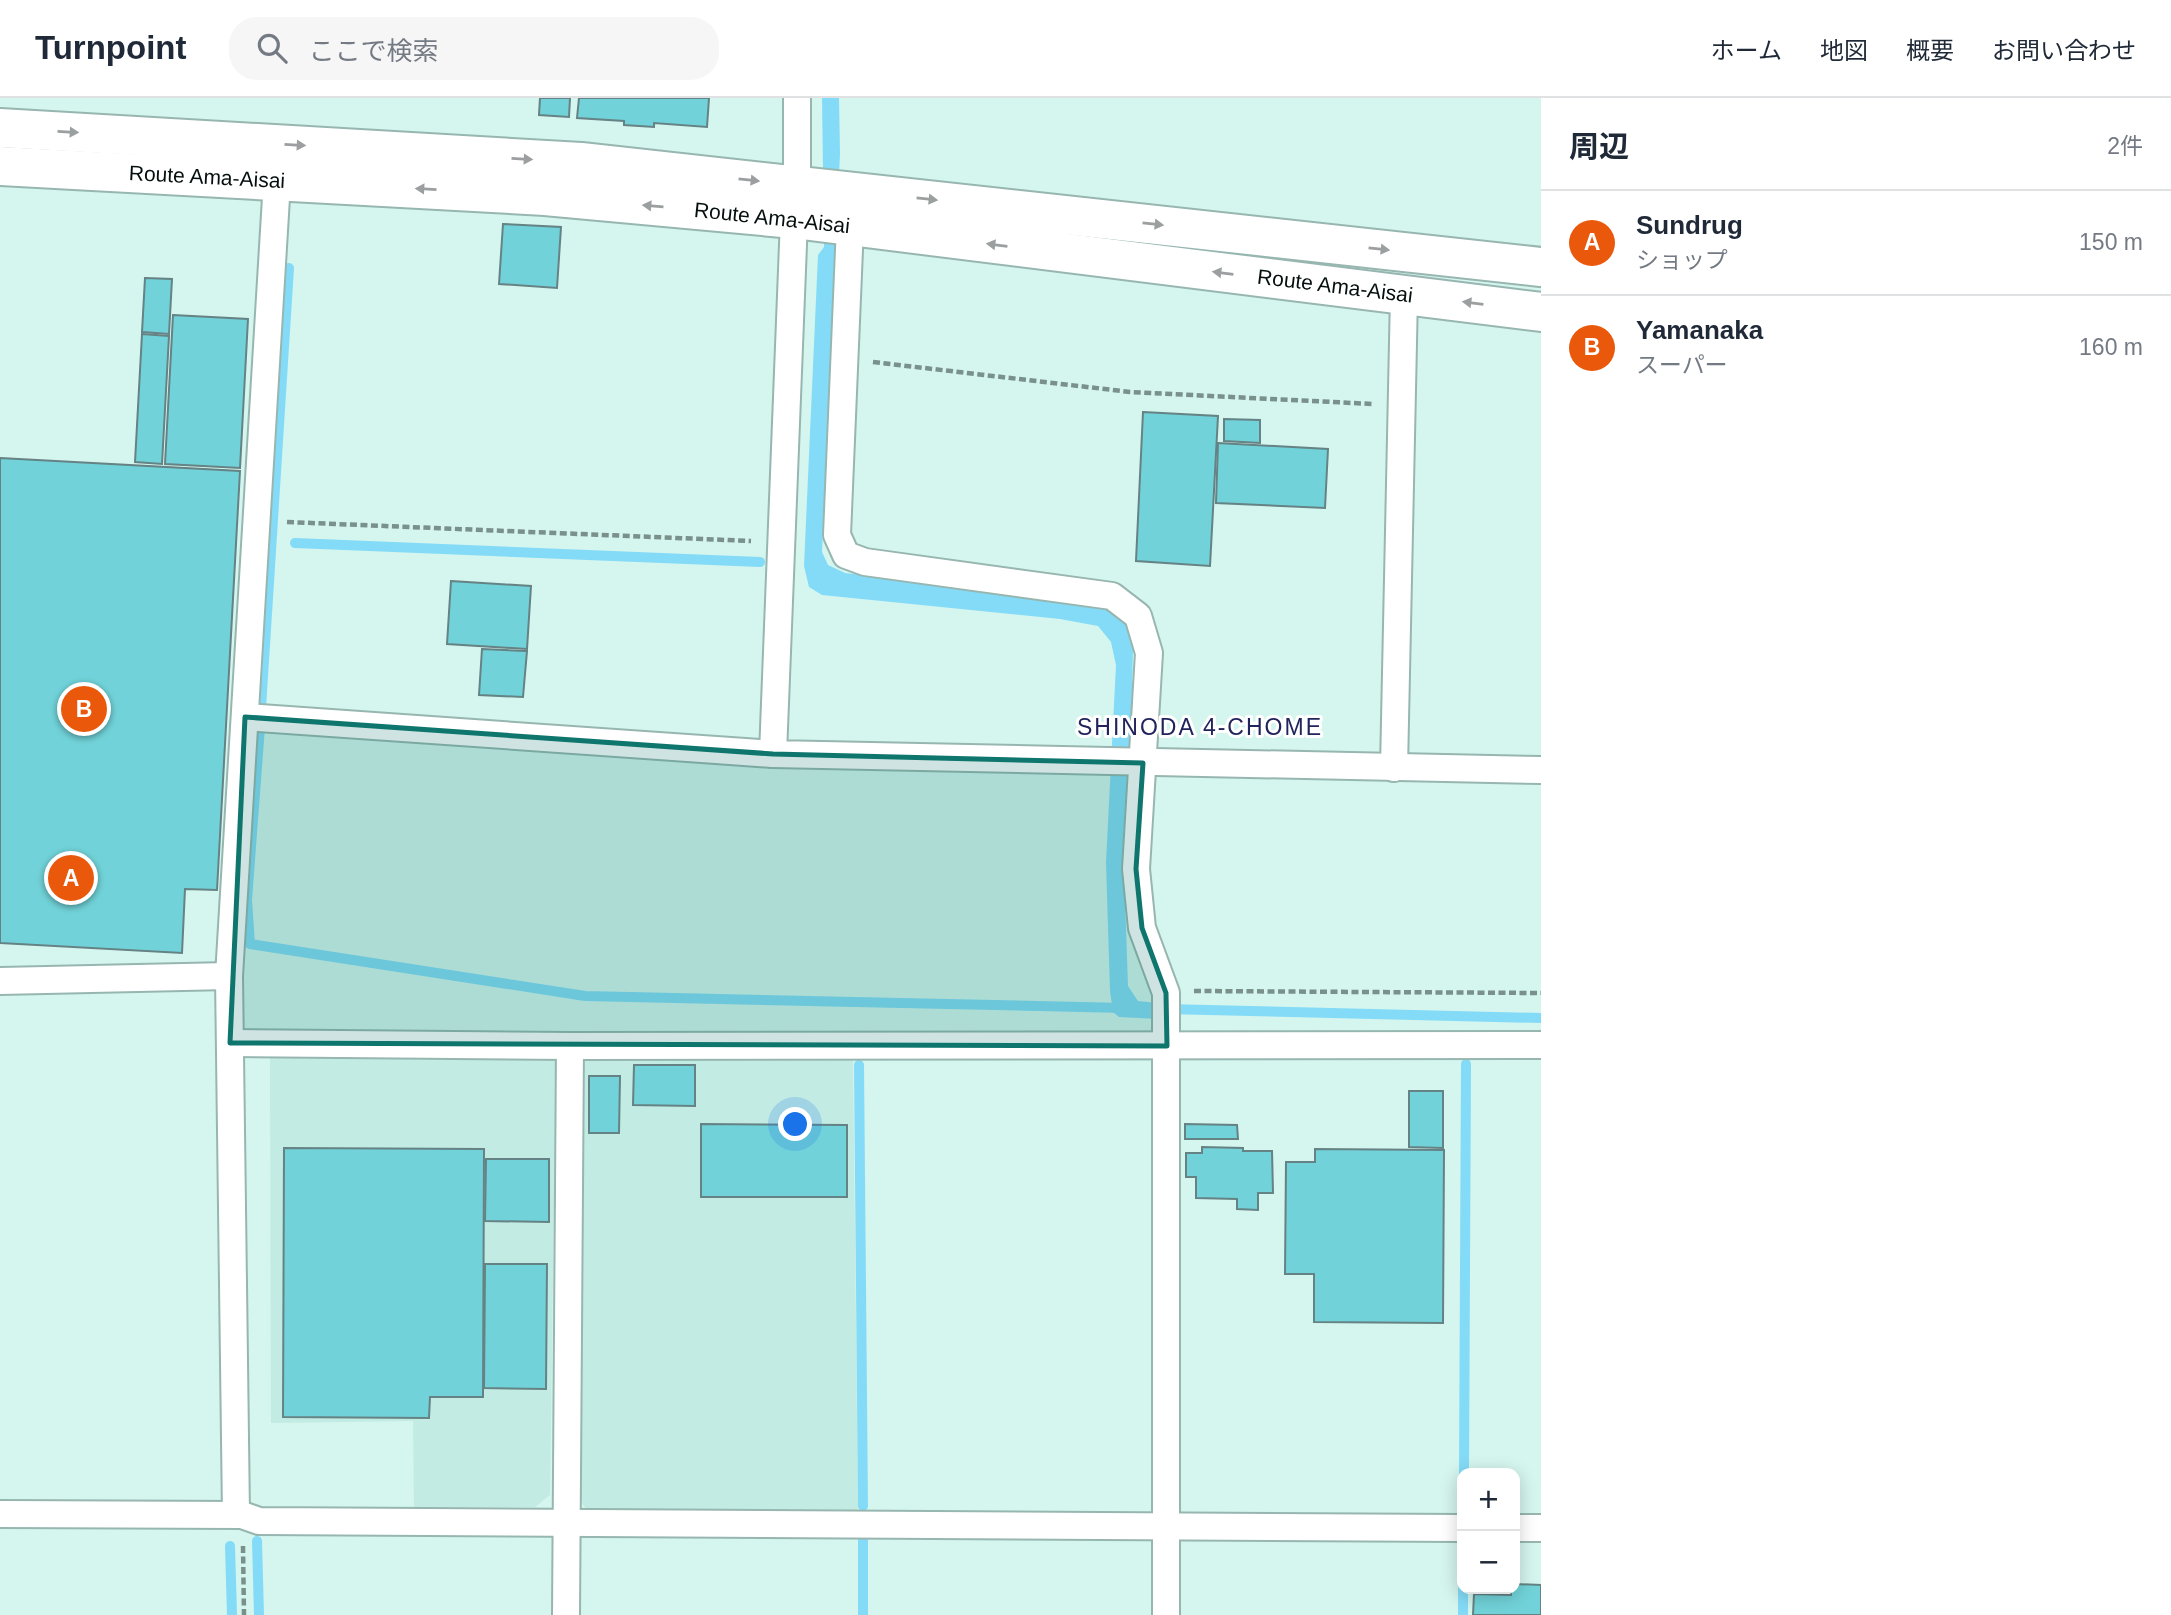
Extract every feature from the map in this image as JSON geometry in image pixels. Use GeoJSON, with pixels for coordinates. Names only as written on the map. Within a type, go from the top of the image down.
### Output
{"type":"FeatureCollection","features":[{"type":"Feature","properties":{"kind":"main road","name":"Route Ama-Aisai"},"geometry":{"type":"LineString","coordinates":[[0,128],[581,162],[850,214],[1404,295],[1541,312]]}},
{"type":"Feature","properties":{"kind":"main road","name":"Route Ama-Aisai"},"geometry":{"type":"LineString","coordinates":[[0,166],[545,196],[796,202]]}},
{"type":"Feature","properties":{"kind":"main road","name":"Route Ama-Aisai"},"geometry":{"type":"LineString","coordinates":[[850,214],[1541,267]]}},
{"type":"Feature","properties":{"kind":"street"},"geometry":{"type":"LineString","coordinates":[[773,754],[796,202],[797,98]]}},
{"type":"Feature","properties":{"kind":"street"},"geometry":{"type":"LineString","coordinates":[[239,1515],[229,976],[277,181]]}},
{"type":"Feature","properties":{"kind":"street"},"geometry":{"type":"LineString","coordinates":[[850,214],[837,535],[846,555],[865,562],[1112,596],[1138,616],[1149,653],[1138,763],[1136,869],[1142,928],[1165,994],[1167,1037],[1166,1615]]}},
{"type":"Feature","properties":{"kind":"street"},"geometry":{"type":"LineString","coordinates":[[1394,768],[1404,295]]}},
{"type":"Feature","properties":{"kind":"street"},"geometry":{"type":"LineString","coordinates":[[245,717],[773,754],[1541,770]]}},
{"type":"Feature","properties":{"kind":"street"},"geometry":{"type":"LineString","coordinates":[[0,981],[229,976]]}},
{"type":"Feature","properties":{"kind":"street"},"geometry":{"type":"LineString","coordinates":[[230,1043],[570,1046],[1167,1037],[1541,1045]]}},
{"type":"Feature","properties":{"kind":"street"},"geometry":{"type":"LineString","coordinates":[[566,1615],[570,1046]]}},
{"type":"Feature","properties":{"kind":"street"},"geometry":{"type":"LineString","coordinates":[[0,1514],[239,1515],[259,1521],[1457,1528]]}},
{"type":"Feature","properties":{"kind":"street"},"geometry":{"type":"LineString","coordinates":[[1520,1528],[1541,1528]]}},
{"type":"Feature","properties":{"kind":"path"},"geometry":{"type":"LineString","coordinates":[[844,359],[1130,392],[1402,406]]}},
{"type":"Feature","properties":{"kind":"path"},"geometry":{"type":"LineString","coordinates":[[287,522],[781,542]]}},
{"type":"Feature","properties":{"kind":"path"},"geometry":{"type":"LineString","coordinates":[[1165,994],[1541,993]]}},
{"type":"Feature","properties":{"kind":"path"},"geometry":{"type":"LineString","coordinates":[[239,1515],[244,1615]]}},
{"type":"Feature","properties":{"kind":"highlighted area"},"geometry":{"type":"Polygon","coordinates":[[[245,717],[773,754],[1143,763],[1136,869],[1142,928],[1166,993],[1167,1046],[230,1043],[245,717]]]}},
{"type":"Feature","properties":{"kind":"shaded area"},"geometry":{"type":"Polygon","coordinates":[[[270,1056],[556,1059],[550,1495],[535,1507],[414,1507],[413,1421],[271,1423],[270,1056]]]}},
{"type":"Feature","properties":{"kind":"shaded area"},"geometry":{"type":"Polygon","coordinates":[[[585,1058],[853,1059],[858,1512],[588,1511],[576,1495],[585,1058]]]}},
{"type":"Feature","properties":{"kind":"water"},"geometry":{"type":"Polygon","coordinates":[[[822,98],[839,98],[840,153],[822,552],[828,565],[845,573],[1090,600],[1112,608],[1128,626],[1133,648],[1130,776],[1124,870],[1128,986],[1138,1001],[1158,1003],[1158,1019],[1119,1017],[1113,1012],[1110,991],[1106,862],[1116,665],[1111,642],[1098,626],[1060,619],[822,595],[809,587],[804,566],[818,255],[824,247],[822,98]]]}},
{"type":"Feature","properties":{"kind":"building"},"geometry":{"type":"Polygon","coordinates":[[[540,98],[570,98],[569,117],[539,115],[540,98]]]}},
{"type":"Feature","properties":{"kind":"building"},"geometry":{"type":"Polygon","coordinates":[[[579,98],[709,98],[707,127],[654,123],[654,127],[624,125],[624,121],[577,118],[579,98]]]}},
{"type":"Feature","properties":{"kind":"building"},"geometry":{"type":"Polygon","coordinates":[[[503,224],[561,227],[557,288],[499,284],[503,224]]]}},
{"type":"Feature","properties":{"kind":"building"},"geometry":{"type":"Polygon","coordinates":[[[145,278],[172,279],[169,334],[142,332],[145,278]]]}},
{"type":"Feature","properties":{"kind":"building"},"geometry":{"type":"Polygon","coordinates":[[[173,315],[248,319],[240,468],[165,464],[173,315]]]}},
{"type":"Feature","properties":{"kind":"building"},"geometry":{"type":"Polygon","coordinates":[[[142,334],[169,336],[162,464],[135,462],[142,334]]]}},
{"type":"Feature","properties":{"kind":"building"},"geometry":{"type":"Polygon","coordinates":[[[1143,412],[1218,416],[1210,566],[1136,561],[1143,412]]]}},
{"type":"Feature","properties":{"kind":"building"},"geometry":{"type":"Polygon","coordinates":[[[1224,419],[1260,420],[1260,443],[1224,441],[1224,419]]]}},
{"type":"Feature","properties":{"kind":"building"},"geometry":{"type":"Polygon","coordinates":[[[1218,443],[1328,449],[1325,508],[1216,503],[1218,443]]]}},
{"type":"Feature","properties":{"kind":"building"},"geometry":{"type":"Polygon","coordinates":[[[0,458],[240,471],[217,890],[185,889],[182,953],[0,943],[0,458]]]}},
{"type":"Feature","properties":{"kind":"building"},"geometry":{"type":"Polygon","coordinates":[[[451,581],[531,586],[527,649],[447,644],[451,581]]]}},
{"type":"Feature","properties":{"kind":"building"},"geometry":{"type":"Polygon","coordinates":[[[482,649],[527,651],[523,697],[479,695],[482,649]]]}},
{"type":"Feature","properties":{"kind":"building"},"geometry":{"type":"Polygon","coordinates":[[[634,1065],[695,1065],[695,1106],[633,1105],[634,1065]]]}},
{"type":"Feature","properties":{"kind":"building"},"geometry":{"type":"Polygon","coordinates":[[[589,1076],[620,1076],[619,1133],[589,1133],[589,1076]]]}},
{"type":"Feature","properties":{"kind":"building"},"geometry":{"type":"Polygon","coordinates":[[[1409,1091],[1443,1091],[1443,1148],[1409,1147],[1409,1091]]]}},
{"type":"Feature","properties":{"kind":"building"},"geometry":{"type":"Polygon","coordinates":[[[701,1124],[847,1125],[847,1197],[701,1197],[701,1124]]]}},
{"type":"Feature","properties":{"kind":"building"},"geometry":{"type":"Polygon","coordinates":[[[1185,1124],[1237,1125],[1238,1139],[1185,1139],[1185,1124]]]}},
{"type":"Feature","properties":{"kind":"building"},"geometry":{"type":"Polygon","coordinates":[[[1202,1147],[1272,1151],[1273,1193],[1258,1193],[1258,1210],[1237,1209],[1237,1199],[1196,1198],[1196,1177],[1186,1177],[1186,1153],[1202,1153],[1202,1147]]]}},
{"type":"Feature","properties":{"kind":"building"},"geometry":{"type":"Polygon","coordinates":[[[284,1148],[484,1149],[483,1397],[430,1397],[429,1418],[283,1417],[284,1148]]]}},
{"type":"Feature","properties":{"kind":"building"},"geometry":{"type":"Polygon","coordinates":[[[1315,1149],[1444,1150],[1443,1323],[1314,1322],[1314,1274],[1285,1274],[1286,1162],[1315,1162],[1315,1149]]]}},
{"type":"Feature","properties":{"kind":"building"},"geometry":{"type":"Polygon","coordinates":[[[486,1159],[549,1159],[549,1222],[485,1221],[486,1159]]]}},
{"type":"Feature","properties":{"kind":"building"},"geometry":{"type":"Polygon","coordinates":[[[485,1264],[547,1264],[546,1389],[484,1388],[485,1264]]]}},
{"type":"Feature","properties":{"kind":"building"},"geometry":{"type":"Polygon","coordinates":[[[1520,1584],[1541,1585],[1541,1615],[1473,1615],[1474,1594],[1520,1594],[1520,1584]]]}},
{"type":"Feature","properties":{"kind":"waterway"},"geometry":{"type":"LineString","coordinates":[[261,708],[289,268]]}},
{"type":"Feature","properties":{"kind":"waterway"},"geometry":{"type":"LineString","coordinates":[[295,543],[760,562]]}},
{"type":"Feature","properties":{"kind":"waterway"},"geometry":{"type":"LineString","coordinates":[[260,727],[247,900],[250,944],[585,996],[1125,1008]]}},
{"type":"Feature","properties":{"kind":"waterway"},"geometry":{"type":"LineString","coordinates":[[1165,1009],[1541,1018]]}},
{"type":"Feature","properties":{"kind":"waterway"},"geometry":{"type":"LineString","coordinates":[[1464,1468],[1466,1064]]}},
{"type":"Feature","properties":{"kind":"waterway"},"geometry":{"type":"LineString","coordinates":[[859,1065],[863,1506]]}},
{"type":"Feature","properties":{"kind":"waterway"},"geometry":{"type":"LineString","coordinates":[[257,1541],[259,1615]]}},
{"type":"Feature","properties":{"kind":"waterway"},"geometry":{"type":"LineString","coordinates":[[863,1541],[863,1615]]}},
{"type":"Feature","properties":{"kind":"waterway"},"geometry":{"type":"LineString","coordinates":[[230,1546],[232,1615]]}},
{"type":"Feature","properties":{"kind":"waterway"},"geometry":{"type":"LineString","coordinates":[[1463,1594],[1463,1615]]}},
{"type":"Feature","properties":{"kind":"place","name":"Yamanaka"},"geometry":{"type":"Point","coordinates":[84,709]}},
{"type":"Feature","properties":{"kind":"place","name":"Sundrug"},"geometry":{"type":"Point","coordinates":[71,878]}},
{"type":"Feature","properties":{"kind":"district","name":"SHINODA 4-CHOME"},"geometry":{"type":"Point","coordinates":[1200,727]}}]}
